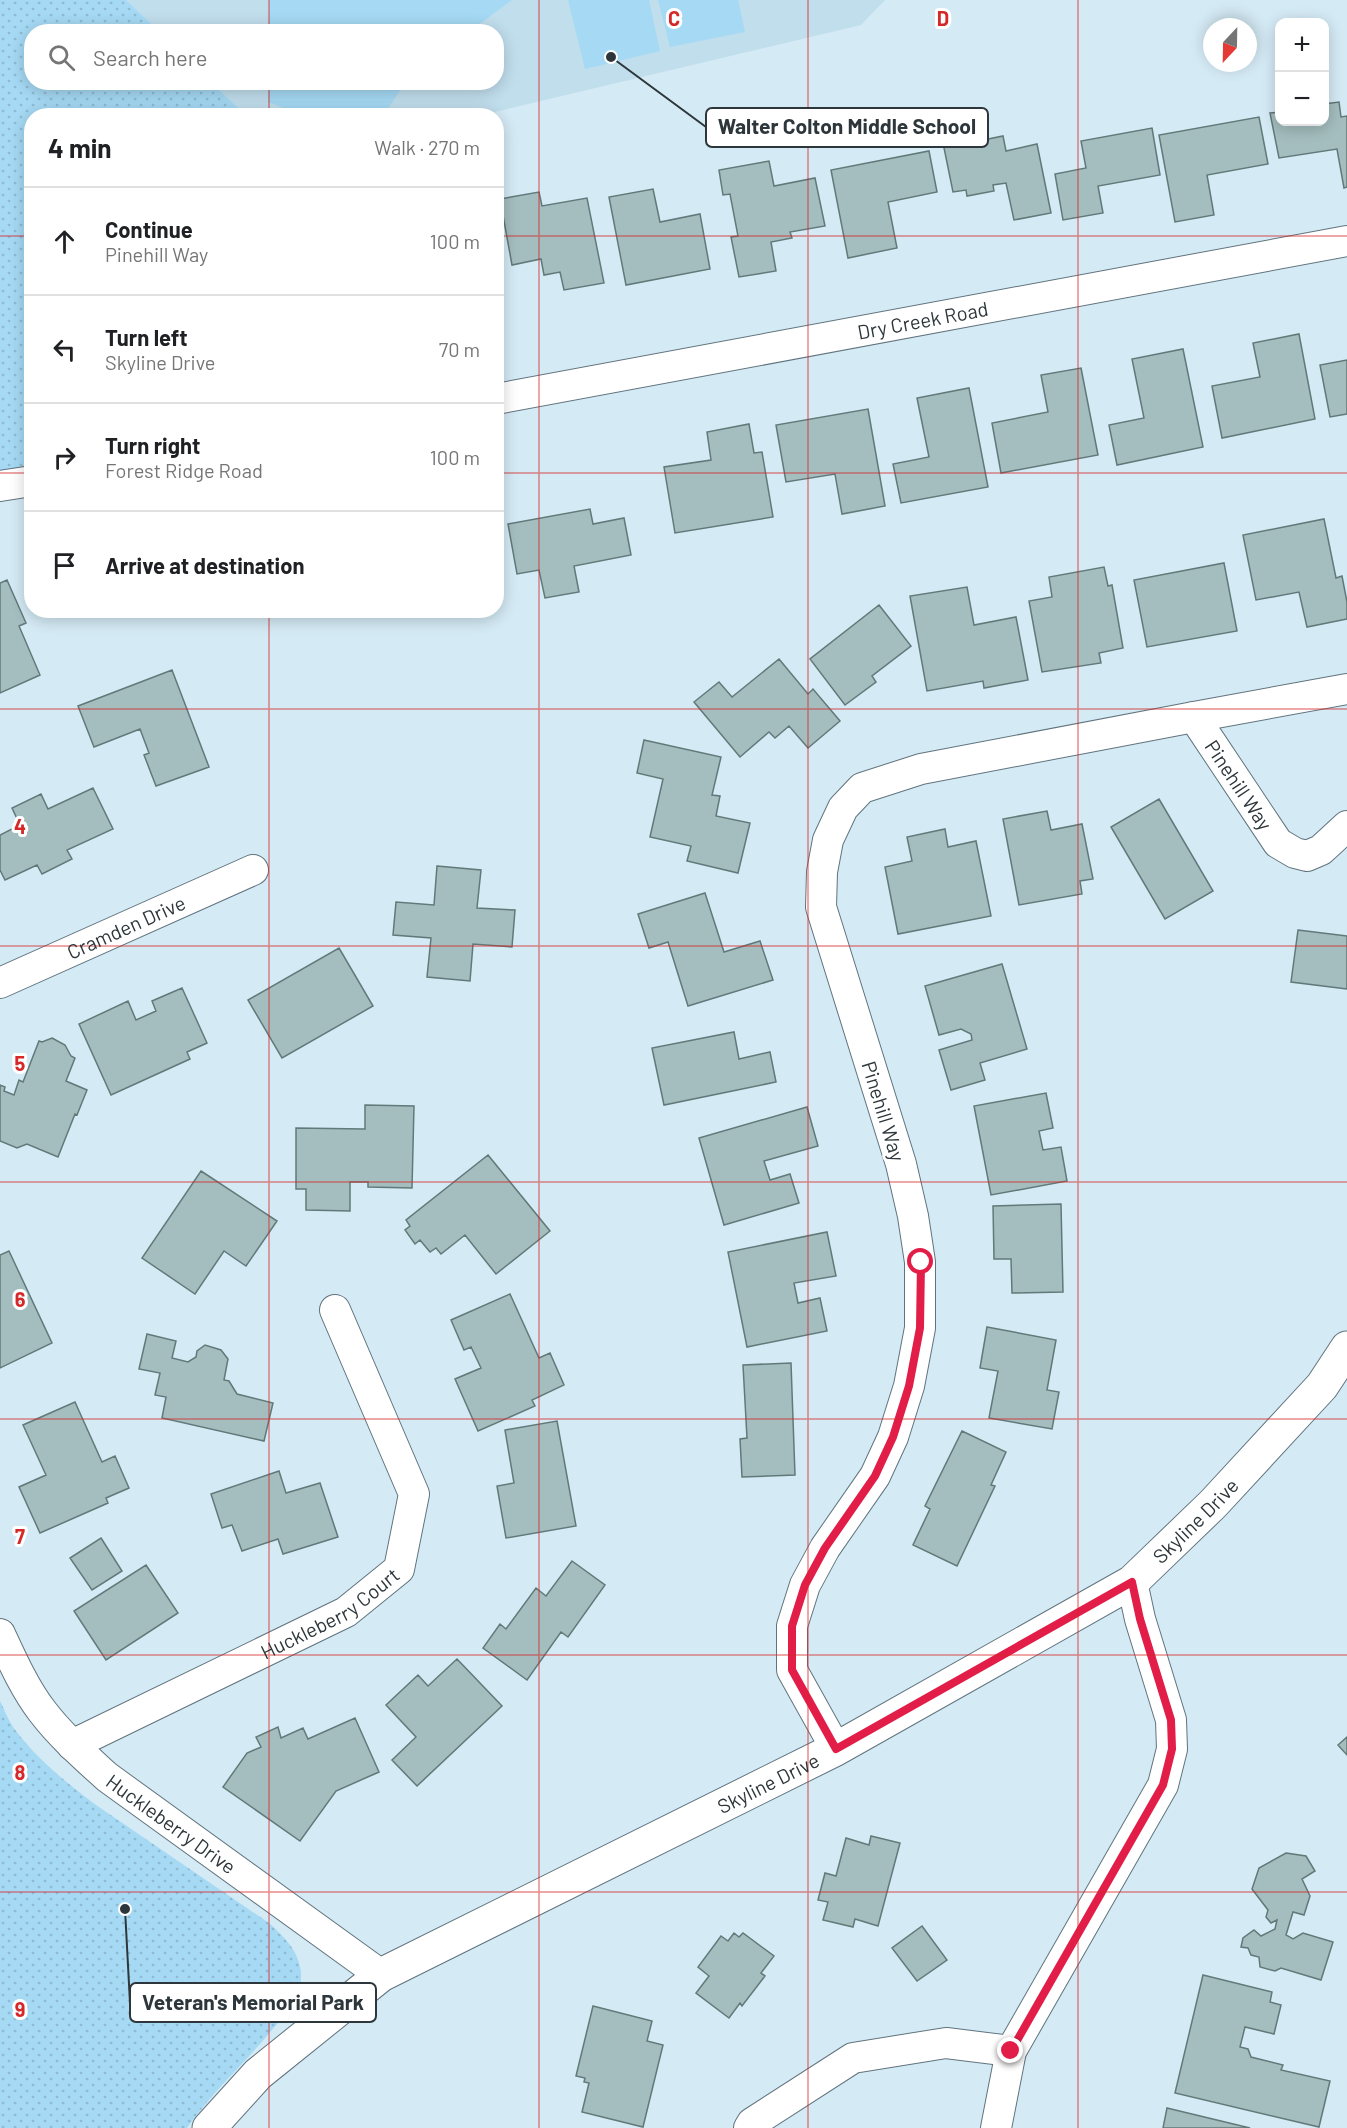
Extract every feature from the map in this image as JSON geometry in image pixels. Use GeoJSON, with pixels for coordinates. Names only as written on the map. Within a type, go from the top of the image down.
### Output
{"type":"FeatureCollection","features":[{"type":"Feature","properties":{"kind":"street","name":"Dry Creek Road"},"geometry":{"type":"LineString","coordinates":[[504,398],[1347,241]]}},
{"type":"Feature","properties":{"kind":"street"},"geometry":{"type":"LineString","coordinates":[[0,486],[24,482]]}},
{"type":"Feature","properties":{"kind":"street","name":"Pinehill Way"},"geometry":{"type":"LineString","coordinates":[[836,1749],[792,1670],[792,1626],[805,1585],[825,1548],[875,1476],[893,1437],[909,1386],[920,1328],[921,1262],[901,1164],[821,907],[822,872],[828,840],[843,808],[862,788],[921,769],[1347,689]]}},
{"type":"Feature","properties":{"kind":"street","name":"Pinehill Way"},"geometry":{"type":"LineString","coordinates":[[1194,717],[1278,843],[1295,853],[1307,856],[1321,850],[1347,826]]}},
{"type":"Feature","properties":{"kind":"street","name":"Cramden Drive"},"geometry":{"type":"LineString","coordinates":[[0,983],[253,870]]}},
{"type":"Feature","properties":{"kind":"street","name":"Huckleberry Court"},"geometry":{"type":"LineString","coordinates":[[72,1745],[346,1612],[399,1569],[414,1494],[335,1310]]}},
{"type":"Feature","properties":{"kind":"street","name":"Skyline Drive"},"geometry":{"type":"LineString","coordinates":[[210,2128],[258,2074],[381,1975],[836,1749],[1132,1582],[1213,1504],[1315,1394],[1347,1348]]}},
{"type":"Feature","properties":{"kind":"street"},"geometry":{"type":"LineString","coordinates":[[996,2128],[1011,2051],[1163,1785],[1172,1749],[1171,1720],[1140,1619],[1132,1582]]}},
{"type":"Feature","properties":{"kind":"street","name":"Huckleberry Drive"},"geometry":{"type":"LineString","coordinates":[[0,1634],[12,1661],[41,1710],[72,1745],[107,1777],[381,1975]]}},
{"type":"Feature","properties":{"kind":"street"},"geometry":{"type":"LineString","coordinates":[[749,2128],[752,2123],[853,2058],[946,2043],[1011,2051]]}},
{"type":"Feature","properties":{"kind":"shaded area"},"geometry":{"type":"Polygon","coordinates":[[[0,0],[126,0],[152,24],[24,24],[24,90],[219,90],[238,108],[24,108],[24,482],[0,486],[0,0]]]}},
{"type":"Feature","properties":{"kind":"shaded area"},"geometry":{"type":"Polygon","coordinates":[[[126,0],[885,0],[861,25],[504,110],[504,108],[238,108],[219,90],[504,90],[504,24],[152,24],[126,0]]]}},
{"type":"Feature","properties":{"kind":"shaded area"},"geometry":{"type":"Polygon","coordinates":[[[269,0],[512,0],[479,24],[269,24],[269,0]]]}},
{"type":"Feature","properties":{"kind":"shaded area"},"geometry":{"type":"Polygon","coordinates":[[[568,0],[649,0],[660,51],[585,69],[568,0]]]}},
{"type":"Feature","properties":{"kind":"shaded area"},"geometry":{"type":"Polygon","coordinates":[[[658,0],[738,0],[745,32],[670,47],[658,0]]]}},
{"type":"Feature","properties":{"kind":"shaded area"},"geometry":{"type":"Polygon","coordinates":[[[269,90],[400,90],[388,108],[283,108],[268,102],[269,90]]]}},
{"type":"Feature","properties":{"kind":"shaded area"},"geometry":{"type":"Polygon","coordinates":[[[0,1701],[16,1731],[64,1780],[96,1805],[269,1923],[284,1937],[296,1954],[301,1981],[293,2004],[206,2103],[187,2128],[0,2128],[0,1701]]]}},
{"type":"Feature","properties":{"kind":"building"},"geometry":{"type":"Polygon","coordinates":[[[1339,102],[1341,117],[1347,116],[1347,187],[1344,188],[1337,149],[1279,158],[1270,113],[1275,112],[1275,126],[1329,126],[1329,103],[1339,102]]]}},
{"type":"Feature","properties":{"kind":"building"},"geometry":{"type":"Polygon","coordinates":[[[1259,117],[1268,164],[1207,175],[1214,215],[1175,222],[1159,135],[1259,117]]]}},
{"type":"Feature","properties":{"kind":"building"},"geometry":{"type":"Polygon","coordinates":[[[1152,128],[1160,175],[1098,186],[1103,213],[1063,220],[1055,174],[1086,168],[1081,141],[1152,128]]]}},
{"type":"Feature","properties":{"kind":"building"},"geometry":{"type":"Polygon","coordinates":[[[962,134],[964,144],[1003,136],[1006,151],[1037,144],[1051,213],[1014,220],[1006,183],[993,185],[994,191],[967,196],[966,190],[953,192],[942,138],[962,134]]]}},
{"type":"Feature","properties":{"kind":"building"},"geometry":{"type":"Polygon","coordinates":[[[929,151],[937,192],[888,202],[897,248],[848,258],[831,170],[929,151]]]}},
{"type":"Feature","properties":{"kind":"building"},"geometry":{"type":"Polygon","coordinates":[[[769,161],[774,186],[815,178],[825,226],[790,232],[792,238],[771,242],[776,271],[739,277],[731,237],[738,236],[730,194],[723,195],[719,170],[769,161]]]}},
{"type":"Feature","properties":{"kind":"building"},"geometry":{"type":"Polygon","coordinates":[[[653,189],[660,222],[700,214],[710,269],[626,285],[609,197],[653,189]]]}},
{"type":"Feature","properties":{"kind":"building"},"geometry":{"type":"Polygon","coordinates":[[[539,192],[542,206],[587,198],[604,283],[564,290],[560,272],[544,275],[541,259],[512,265],[504,221],[504,198],[539,192]]]}},
{"type":"Feature","properties":{"kind":"building"},"geometry":{"type":"Polygon","coordinates":[[[1299,334],[1315,419],[1222,438],[1212,386],[1260,377],[1253,343],[1299,334]]]}},
{"type":"Feature","properties":{"kind":"building"},"geometry":{"type":"Polygon","coordinates":[[[1183,349],[1203,447],[1117,465],[1109,425],[1144,418],[1132,359],[1183,349]]]}},
{"type":"Feature","properties":{"kind":"building"},"geometry":{"type":"Polygon","coordinates":[[[1347,360],[1347,414],[1330,417],[1320,365],[1347,360]]]}},
{"type":"Feature","properties":{"kind":"building"},"geometry":{"type":"Polygon","coordinates":[[[1081,368],[1098,455],[1001,473],[992,423],[1048,412],[1041,375],[1081,368]]]}},
{"type":"Feature","properties":{"kind":"building"},"geometry":{"type":"Polygon","coordinates":[[[969,388],[988,487],[901,503],[893,464],[929,457],[917,398],[969,388]]]}},
{"type":"Feature","properties":{"kind":"building"},"geometry":{"type":"Polygon","coordinates":[[[868,409],[885,506],[842,514],[835,474],[786,482],[776,425],[868,409]]]}},
{"type":"Feature","properties":{"kind":"building"},"geometry":{"type":"Polygon","coordinates":[[[749,424],[754,453],[762,452],[773,517],[675,533],[664,467],[711,460],[707,432],[749,424]]]}},
{"type":"Feature","properties":{"kind":"building"},"geometry":{"type":"Polygon","coordinates":[[[590,509],[593,524],[624,518],[631,555],[574,566],[579,592],[545,598],[539,570],[517,574],[508,524],[590,509]]]}},
{"type":"Feature","properties":{"kind":"building"},"geometry":{"type":"Polygon","coordinates":[[[1324,519],[1336,578],[1342,576],[1347,602],[1347,619],[1307,627],[1299,592],[1256,600],[1243,535],[1324,519]]]}},
{"type":"Feature","properties":{"kind":"building"},"geometry":{"type":"Polygon","coordinates":[[[1224,563],[1237,631],[1147,647],[1134,580],[1224,563]]]}},
{"type":"Feature","properties":{"kind":"building"},"geometry":{"type":"Polygon","coordinates":[[[1104,567],[1108,586],[1112,585],[1123,648],[1099,653],[1101,663],[1042,672],[1029,601],[1052,597],[1049,577],[1104,567]]]}},
{"type":"Feature","properties":{"kind":"building"},"geometry":{"type":"Polygon","coordinates":[[[7,580],[26,623],[19,626],[40,675],[0,693],[0,583],[7,580]]]}},
{"type":"Feature","properties":{"kind":"building"},"geometry":{"type":"Polygon","coordinates":[[[967,587],[974,625],[1016,617],[1028,680],[984,688],[983,681],[927,691],[910,596],[967,587]]]}},
{"type":"Feature","properties":{"kind":"building"},"geometry":{"type":"Polygon","coordinates":[[[879,605],[911,646],[872,676],[876,682],[845,705],[810,659],[879,605]]]}},
{"type":"Feature","properties":{"kind":"building"},"geometry":{"type":"Polygon","coordinates":[[[779,659],[808,694],[813,689],[840,721],[808,748],[789,726],[775,738],[769,732],[740,757],[694,702],[719,682],[732,697],[779,659]]]}},
{"type":"Feature","properties":{"kind":"building"},"geometry":{"type":"Polygon","coordinates":[[[172,670],[209,767],[156,786],[144,755],[149,753],[140,729],[94,747],[78,706],[172,670]]]}},
{"type":"Feature","properties":{"kind":"building"},"geometry":{"type":"Polygon","coordinates":[[[644,740],[721,757],[712,795],[720,796],[716,816],[750,823],[738,873],[687,861],[691,846],[650,837],[663,779],[637,773],[644,740]]]}},
{"type":"Feature","properties":{"kind":"building"},"geometry":{"type":"Polygon","coordinates":[[[93,788],[113,829],[67,850],[72,859],[42,874],[37,865],[5,880],[0,870],[0,835],[20,825],[12,808],[41,794],[48,809],[93,788]]]}},
{"type":"Feature","properties":{"kind":"building"},"geometry":{"type":"Polygon","coordinates":[[[1159,799],[1213,891],[1165,919],[1111,827],[1159,799]]]}},
{"type":"Feature","properties":{"kind":"building"},"geometry":{"type":"Polygon","coordinates":[[[1047,811],[1051,830],[1082,824],[1093,879],[1080,881],[1082,894],[1019,905],[1003,819],[1047,811]]]}},
{"type":"Feature","properties":{"kind":"building"},"geometry":{"type":"Polygon","coordinates":[[[945,829],[948,847],[976,841],[991,916],[898,934],[885,867],[912,861],[907,837],[945,829]]]}},
{"type":"Feature","properties":{"kind":"building"},"geometry":{"type":"Polygon","coordinates":[[[437,866],[481,870],[477,908],[515,910],[512,947],[473,944],[470,981],[427,977],[431,938],[393,935],[396,902],[434,905],[437,866]]]}},
{"type":"Feature","properties":{"kind":"building"},"geometry":{"type":"Polygon","coordinates":[[[705,893],[724,952],[760,941],[773,980],[688,1006],[668,942],[649,948],[638,914],[705,893]]]}},
{"type":"Feature","properties":{"kind":"building"},"geometry":{"type":"Polygon","coordinates":[[[1298,930],[1347,936],[1347,989],[1291,982],[1298,930]]]}},
{"type":"Feature","properties":{"kind":"building"},"geometry":{"type":"Polygon","coordinates":[[[339,948],[373,1006],[282,1058],[248,1000],[339,948]]]}},
{"type":"Feature","properties":{"kind":"building"},"geometry":{"type":"Polygon","coordinates":[[[1002,964],[1027,1049],[980,1063],[985,1080],[951,1090],[939,1050],[972,1040],[971,1034],[961,1029],[939,1035],[925,986],[1002,964]]]}},
{"type":"Feature","properties":{"kind":"building"},"geometry":{"type":"Polygon","coordinates":[[[182,988],[207,1043],[187,1052],[190,1059],[111,1095],[79,1024],[128,1001],[136,1020],[156,1011],[152,1001],[182,988]]]}},
{"type":"Feature","properties":{"kind":"building"},"geometry":{"type":"Polygon","coordinates":[[[734,1032],[739,1059],[770,1052],[776,1082],[664,1105],[652,1048],[734,1032]]]}},
{"type":"Feature","properties":{"kind":"building"},"geometry":{"type":"Polygon","coordinates":[[[52,1038],[65,1045],[71,1056],[75,1058],[66,1081],[87,1090],[58,1157],[27,1144],[17,1148],[0,1141],[0,1085],[5,1087],[4,1091],[14,1095],[19,1080],[23,1082],[39,1041],[52,1038]]]}},
{"type":"Feature","properties":{"kind":"building"},"geometry":{"type":"Polygon","coordinates":[[[1046,1093],[1053,1128],[1039,1131],[1043,1150],[1061,1147],[1067,1181],[991,1195],[974,1106],[1046,1093]]]}},
{"type":"Feature","properties":{"kind":"building"},"geometry":{"type":"Polygon","coordinates":[[[365,1105],[414,1106],[412,1188],[368,1187],[368,1182],[350,1182],[350,1211],[306,1210],[306,1189],[296,1189],[296,1128],[365,1129],[365,1105]]]}},
{"type":"Feature","properties":{"kind":"building"},"geometry":{"type":"Polygon","coordinates":[[[807,1107],[818,1146],[764,1161],[770,1180],[790,1174],[799,1203],[724,1225],[699,1138],[807,1107]]]}},
{"type":"Feature","properties":{"kind":"building"},"geometry":{"type":"Polygon","coordinates":[[[488,1155],[550,1231],[496,1274],[465,1235],[441,1254],[436,1248],[430,1252],[420,1240],[415,1244],[405,1230],[410,1226],[406,1220],[488,1155]]]}},
{"type":"Feature","properties":{"kind":"building"},"geometry":{"type":"Polygon","coordinates":[[[201,1171],[277,1221],[246,1266],[224,1251],[195,1294],[142,1258],[201,1171]]]}},
{"type":"Feature","properties":{"kind":"building"},"geometry":{"type":"Polygon","coordinates":[[[1061,1204],[1063,1292],[1012,1293],[1011,1259],[994,1259],[993,1206],[1061,1204]]]}},
{"type":"Feature","properties":{"kind":"building"},"geometry":{"type":"Polygon","coordinates":[[[827,1232],[836,1276],[794,1283],[798,1303],[820,1298],[827,1331],[747,1347],[728,1252],[827,1232]]]}},
{"type":"Feature","properties":{"kind":"building"},"geometry":{"type":"Polygon","coordinates":[[[9,1251],[52,1343],[0,1368],[0,1255],[9,1251]]]}},
{"type":"Feature","properties":{"kind":"building"},"geometry":{"type":"Polygon","coordinates":[[[510,1294],[539,1358],[550,1353],[564,1385],[532,1400],[535,1406],[478,1431],[455,1379],[481,1368],[471,1347],[464,1350],[451,1320],[510,1294]]]}},
{"type":"Feature","properties":{"kind":"building"},"geometry":{"type":"Polygon","coordinates":[[[987,1327],[1056,1340],[1047,1390],[1059,1392],[1052,1429],[989,1418],[998,1371],[980,1368],[987,1327]]]}},
{"type":"Feature","properties":{"kind":"building"},"geometry":{"type":"Polygon","coordinates":[[[147,1334],[176,1341],[172,1358],[188,1362],[196,1357],[197,1351],[205,1345],[221,1350],[228,1359],[224,1380],[229,1381],[237,1394],[273,1403],[264,1441],[162,1418],[166,1397],[155,1395],[160,1373],[139,1369],[147,1334]]]}},
{"type":"Feature","properties":{"kind":"building"},"geometry":{"type":"Polygon","coordinates":[[[791,1363],[795,1475],[742,1477],[740,1439],[747,1438],[743,1365],[791,1363]]]}},
{"type":"Feature","properties":{"kind":"building"},"geometry":{"type":"Polygon","coordinates":[[[75,1402],[102,1462],[115,1456],[129,1488],[106,1498],[108,1503],[40,1533],[19,1487],[46,1475],[23,1425],[75,1402]]]}},
{"type":"Feature","properties":{"kind":"building"},"geometry":{"type":"Polygon","coordinates":[[[557,1421],[576,1526],[506,1538],[497,1486],[514,1483],[505,1430],[557,1421]]]}},
{"type":"Feature","properties":{"kind":"building"},"geometry":{"type":"Polygon","coordinates":[[[962,1431],[1006,1452],[991,1485],[995,1486],[957,1566],[913,1545],[930,1509],[925,1506],[962,1431]]]}},
{"type":"Feature","properties":{"kind":"building"},"geometry":{"type":"Polygon","coordinates":[[[279,1471],[286,1493],[320,1483],[338,1537],[283,1554],[278,1539],[242,1551],[232,1525],[222,1528],[211,1494],[279,1471]]]}},
{"type":"Feature","properties":{"kind":"building"},"geometry":{"type":"Polygon","coordinates":[[[101,1538],[122,1571],[92,1590],[70,1558],[101,1538]]]}},
{"type":"Feature","properties":{"kind":"building"},"geometry":{"type":"Polygon","coordinates":[[[572,1561],[605,1585],[568,1637],[561,1632],[527,1680],[483,1648],[500,1624],[506,1629],[536,1588],[546,1596],[572,1561]]]}},
{"type":"Feature","properties":{"kind":"building"},"geometry":{"type":"Polygon","coordinates":[[[146,1565],[178,1613],[106,1660],[74,1611],[146,1565]]]}},
{"type":"Feature","properties":{"kind":"building"},"geometry":{"type":"Polygon","coordinates":[[[457,1659],[502,1706],[417,1786],[392,1760],[416,1737],[386,1705],[418,1675],[428,1686],[457,1659]]]}},
{"type":"Feature","properties":{"kind":"building"},"geometry":{"type":"Polygon","coordinates":[[[355,1718],[379,1772],[336,1791],[300,1841],[223,1787],[247,1753],[261,1747],[256,1737],[278,1727],[281,1738],[303,1728],[308,1739],[355,1718]]]}},
{"type":"Feature","properties":{"kind":"building"},"geometry":{"type":"Polygon","coordinates":[[[1347,1737],[1347,1755],[1338,1745],[1347,1737]]]}},
{"type":"Feature","properties":{"kind":"building"},"geometry":{"type":"Polygon","coordinates":[[[871,1836],[900,1843],[878,1926],[855,1919],[853,1927],[823,1920],[828,1902],[818,1900],[825,1873],[836,1876],[846,1838],[869,1845],[871,1836]]]}},
{"type":"Feature","properties":{"kind":"building"},"geometry":{"type":"Polygon","coordinates":[[[1286,1853],[1306,1856],[1315,1871],[1302,1879],[1310,1896],[1304,1915],[1293,1912],[1286,1935],[1293,1939],[1303,1933],[1333,1942],[1321,1980],[1281,1968],[1275,1971],[1260,1967],[1259,1957],[1251,1955],[1248,1948],[1241,1947],[1243,1938],[1254,1930],[1261,1936],[1275,1929],[1277,1920],[1271,1923],[1266,1917],[1268,1910],[1252,1889],[1259,1868],[1286,1853]]]}},
{"type":"Feature","properties":{"kind":"building"},"geometry":{"type":"Polygon","coordinates":[[[922,1926],[947,1960],[917,1981],[892,1948],[922,1926]]]}},
{"type":"Feature","properties":{"kind":"building"},"geometry":{"type":"Polygon","coordinates":[[[734,1933],[739,1937],[743,1933],[774,1956],[761,1973],[765,1976],[742,2006],[740,2003],[729,2018],[696,1993],[709,1976],[698,1967],[721,1936],[728,1941],[734,1933]]]}},
{"type":"Feature","properties":{"kind":"building"},"geometry":{"type":"Polygon","coordinates":[[[1203,1975],[1272,1992],[1270,2002],[1281,2005],[1274,2034],[1245,2027],[1240,2047],[1248,2049],[1251,2057],[1283,2065],[1281,2070],[1330,2081],[1319,2127],[1175,2093],[1203,1975]]]}},
{"type":"Feature","properties":{"kind":"building"},"geometry":{"type":"Polygon","coordinates":[[[593,2006],[652,2021],[647,2041],[663,2045],[643,2127],[582,2112],[589,2083],[584,2082],[585,2078],[576,2076],[593,2006]]]}},
{"type":"Feature","properties":{"kind":"building"},"geometry":{"type":"Polygon","coordinates":[[[1167,2108],[1250,2128],[1163,2128],[1167,2108]]]}},
{"type":"Feature","properties":{"kind":"place","name":"Walter Colton Middle School"},"geometry":{"type":"Point","coordinates":[611,57]}},
{"type":"Feature","properties":{"kind":"place","name":"Veteran's Memorial Park"},"geometry":{"type":"Point","coordinates":[125,1909]}},
{"type":"Feature","properties":{"kind":"route"},"geometry":{"type":"LineString","coordinates":[[921,1262],[920,1328],[909,1386],[893,1437],[875,1476],[825,1548],[805,1585],[792,1626],[792,1670],[836,1749],[1132,1582],[1140,1619],[1157,1668],[1171,1720],[1172,1749],[1163,1785],[1011,2051]]}}]}
